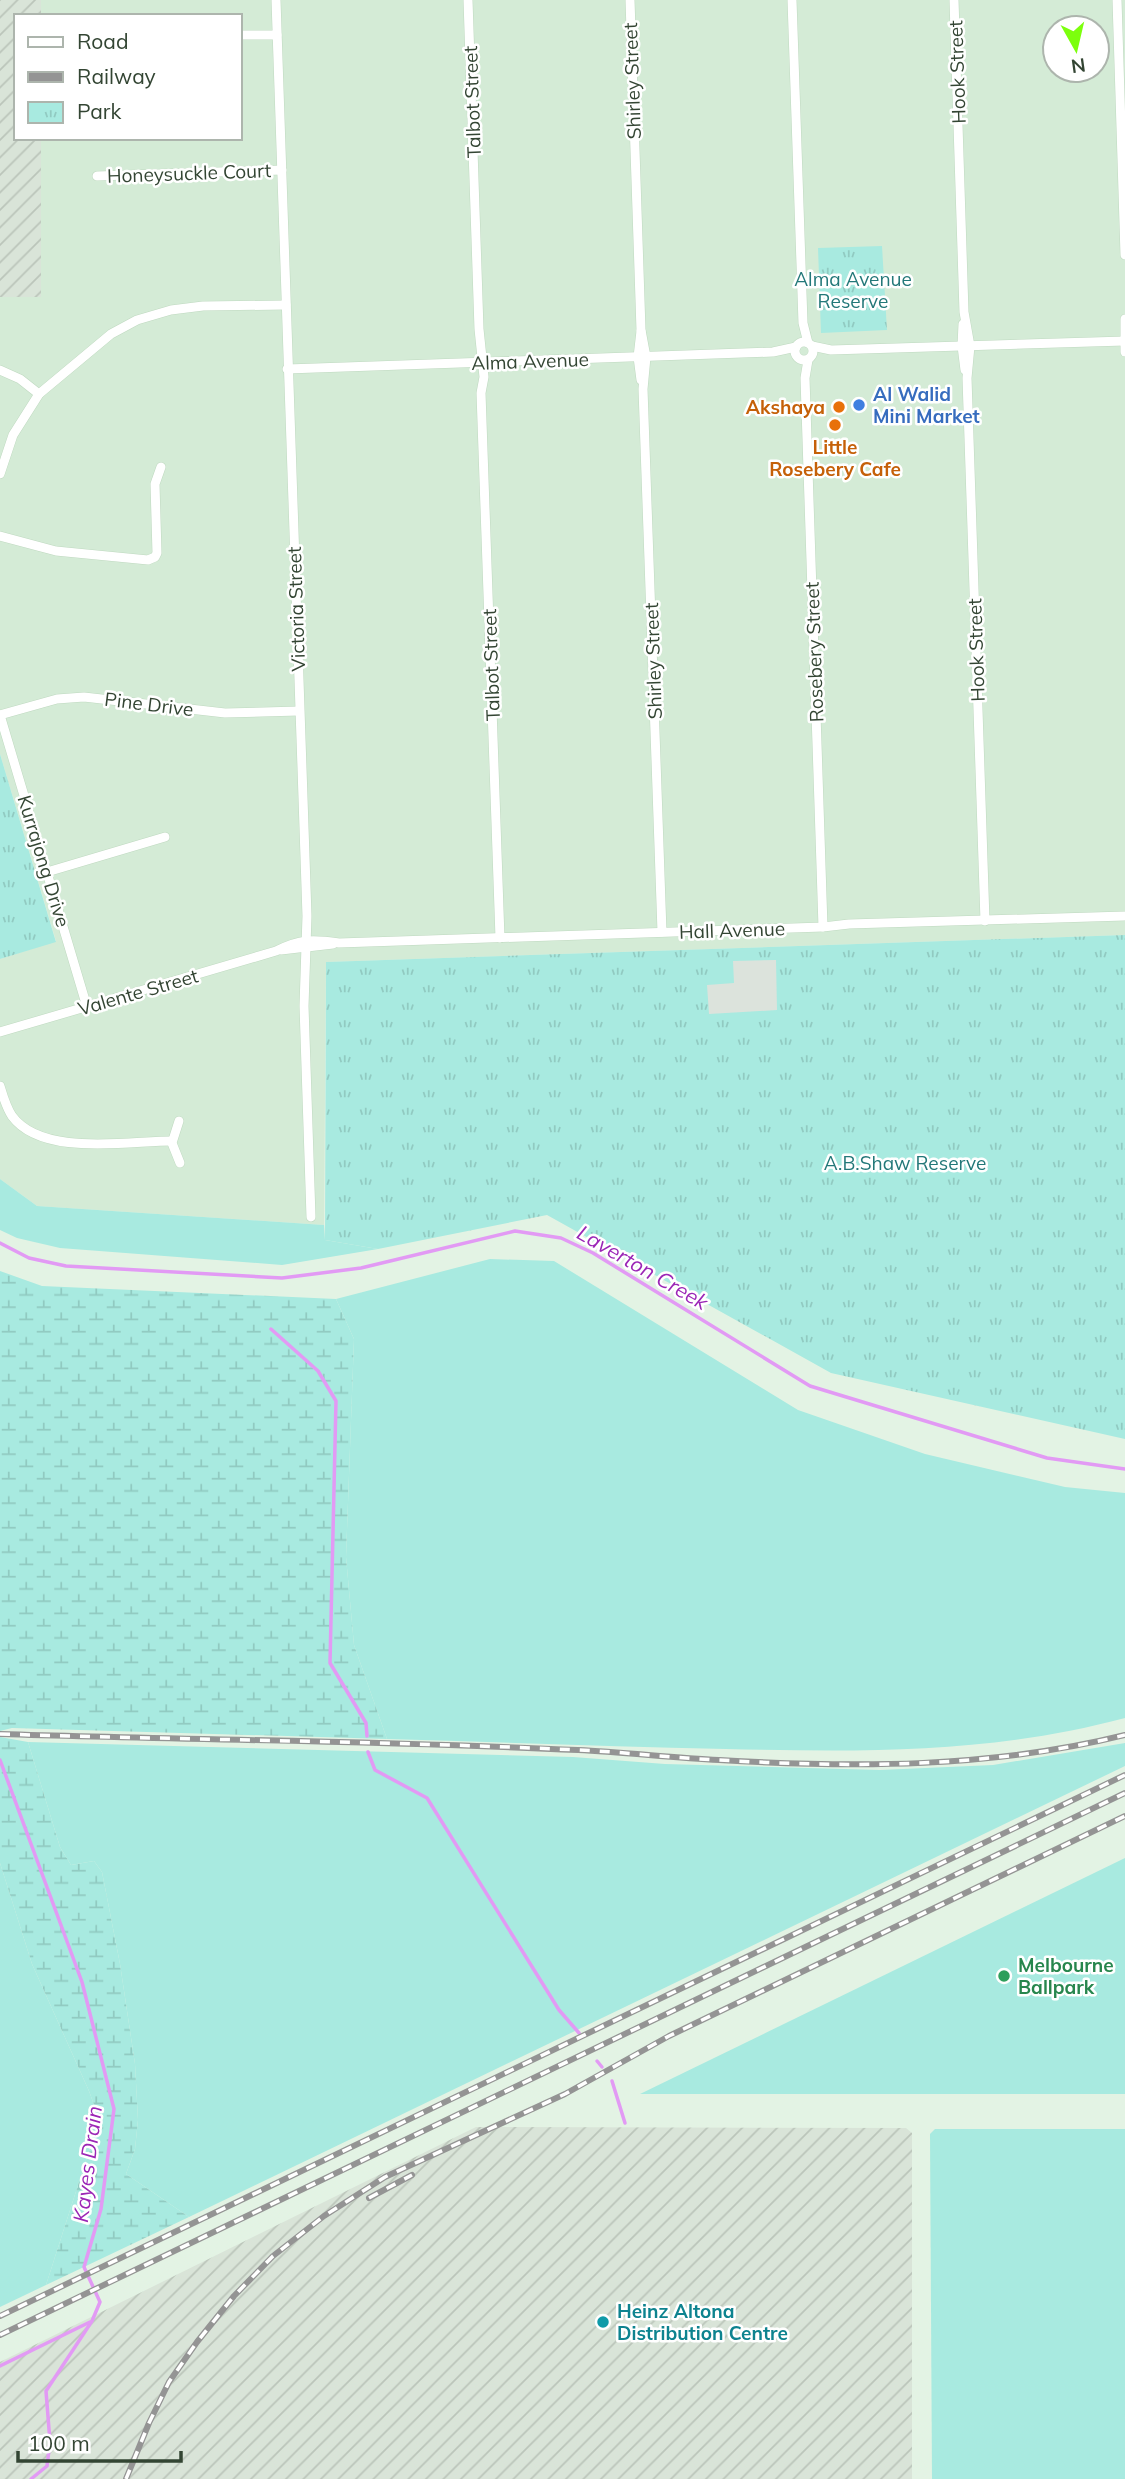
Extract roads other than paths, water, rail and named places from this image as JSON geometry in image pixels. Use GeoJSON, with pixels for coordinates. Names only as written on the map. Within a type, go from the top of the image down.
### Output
{"type":"FeatureCollection","features":[{"type":"Feature","properties":{"kind":"street","name":"Victoria Street"},"geometry":{"type":"LineString","coordinates":[[276,0],[307,945],[304,1006],[312,1217]]}},
{"type":"Feature","properties":{"kind":"street","name":"Talbot Street"},"geometry":{"type":"LineString","coordinates":[[468,0],[500,938]]}},
{"type":"Feature","properties":{"kind":"street","name":"Shirley Street"},"geometry":{"type":"LineString","coordinates":[[630,0],[662,932]]}},
{"type":"Feature","properties":{"kind":"street","name":"Rosebery Street"},"geometry":{"type":"LineString","coordinates":[[792,0],[824,927]]}},
{"type":"Feature","properties":{"kind":"street","name":"Hook Street"},"geometry":{"type":"LineString","coordinates":[[954,0],[985,921]]}},
{"type":"Feature","properties":{"kind":"street"},"geometry":{"type":"LineString","coordinates":[[1117,0],[1125,255]]}},
{"type":"Feature","properties":{"kind":"street"},"geometry":{"type":"LineString","coordinates":[[242,35],[277,35]]}},
{"type":"Feature","properties":{"kind":"street","name":"Honeysuckle Court"},"geometry":{"type":"LineString","coordinates":[[97,176],[282,170]]}},
{"type":"Feature","properties":{"kind":"street"},"geometry":{"type":"LineString","coordinates":[[0,474],[13,435],[39,394],[111,334],[137,320],[170,310],[202,306],[286,305]]}},
{"type":"Feature","properties":{"kind":"street"},"geometry":{"type":"LineString","coordinates":[[1125,319],[1125,352]]}},
{"type":"Feature","properties":{"kind":"street","name":"Alma Avenue"},"geometry":{"type":"LineString","coordinates":[[287,369],[1125,341]]}},
{"type":"Feature","properties":{"kind":"street"},"geometry":{"type":"LineString","coordinates":[[0,370],[20,379],[39,394]]}},
{"type":"Feature","properties":{"kind":"street"},"geometry":{"type":"LineString","coordinates":[[0,536],[56,551],[148,561],[158,553],[155,484],[161,467]]}},
{"type":"Feature","properties":{"kind":"street","name":"Pine Drive"},"geometry":{"type":"LineString","coordinates":[[0,715],[57,699],[84,697],[217,713],[299,711]]}},
{"type":"Feature","properties":{"kind":"street","name":"Kurrajong Drive"},"geometry":{"type":"LineString","coordinates":[[0,715],[87,1007]]}},
{"type":"Feature","properties":{"kind":"street"},"geometry":{"type":"LineString","coordinates":[[47,872],[165,837]]}},
{"type":"Feature","properties":{"kind":"street","name":"Hall Avenue"},"geometry":{"type":"LineString","coordinates":[[307,945],[1125,916]]}},
{"type":"Feature","properties":{"kind":"street","name":"Valente Street"},"geometry":{"type":"LineString","coordinates":[[0,1032],[276,951],[295,942],[307,945]]}},
{"type":"Feature","properties":{"kind":"street"},"geometry":{"type":"LineString","coordinates":[[0,1086],[12,1117],[28,1131],[45,1139],[75,1143],[172,1141]]}},
{"type":"Feature","properties":{"kind":"street"},"geometry":{"type":"LineString","coordinates":[[179,1121],[172,1141],[173,1150],[180,1163]]}},
{"type":"Feature","properties":{"kind":"waterway","name":"Laverton Creek"},"geometry":{"type":"LineString","coordinates":[[0,1243],[29,1258],[66,1266],[282,1278],[361,1268],[515,1231],[561,1238],[593,1253],[810,1386],[1047,1458],[1125,1469]]}},
{"type":"Feature","properties":{"kind":"waterway"},"geometry":{"type":"LineString","coordinates":[[271,1329],[318,1371],[336,1401],[330,1663],[366,1723],[367,1736]]}},
{"type":"Feature","properties":{"kind":"waterway"},"geometry":{"type":"LineString","coordinates":[[368,1752],[375,1770],[427,1798],[559,2010],[579,2033]]}},
{"type":"Feature","properties":{"kind":"waterway","name":"Kayes Drain"},"geometry":{"type":"LineString","coordinates":[[0,1760],[82,1982],[114,2109],[101,2209],[84,2267],[100,2302],[92,2321],[46,2391],[50,2442],[47,2466],[31,2479]]}},
{"type":"Feature","properties":{"kind":"waterway"},"geometry":{"type":"LineString","coordinates":[[597,2061],[602,2067]]}},
{"type":"Feature","properties":{"kind":"waterway"},"geometry":{"type":"LineString","coordinates":[[612,2081],[625,2123]]}},
{"type":"Feature","properties":{"kind":"waterway"},"geometry":{"type":"LineString","coordinates":[[0,2366],[90,2322]]}},
{"type":"Feature","properties":{"kind":"railway"},"geometry":{"type":"LineString","coordinates":[[0,1734],[506,1747],[821,1764],[974,1760],[1075,1746],[1125,1735]]}},
{"type":"Feature","properties":{"kind":"railway"},"geometry":{"type":"LineString","coordinates":[[0,2316],[1125,1775]]}},
{"type":"Feature","properties":{"kind":"railway"},"geometry":{"type":"LineString","coordinates":[[0,2335],[1125,1793]]}},
{"type":"Feature","properties":{"kind":"railway"},"geometry":{"type":"LineString","coordinates":[[126,2479],[169,2382],[197,2342],[234,2296],[273,2256],[324,2216],[385,2177],[565,2094],[669,2036],[1125,1816]]}},
{"type":"Feature","properties":{"kind":"railway"},"geometry":{"type":"LineString","coordinates":[[369,2198],[412,2175]]}},
{"type":"Feature","properties":{"kind":"place","name":"Al Walid Mini Market"},"geometry":{"type":"Point","coordinates":[859,405]}},
{"type":"Feature","properties":{"kind":"place","name":"Akshaya"},"geometry":{"type":"Point","coordinates":[839,407]}},
{"type":"Feature","properties":{"kind":"place","name":"Little Rosebery Cafe"},"geometry":{"type":"Point","coordinates":[835,425]}},
{"type":"Feature","properties":{"kind":"place","name":"Melbourne Ballpark"},"geometry":{"type":"Point","coordinates":[1004,1976]}},
{"type":"Feature","properties":{"kind":"place","name":"Heinz Altona Distribution Centre"},"geometry":{"type":"Point","coordinates":[603,2322]}},
{"type":"Feature","properties":{"kind":"park label","name":"Alma Avenue Reserve"},"geometry":{"type":"Point","coordinates":[853,290]}},
{"type":"Feature","properties":{"kind":"park label","name":"A.B.Shaw Reserve"},"geometry":{"type":"Point","coordinates":[905,1163]}}]}
